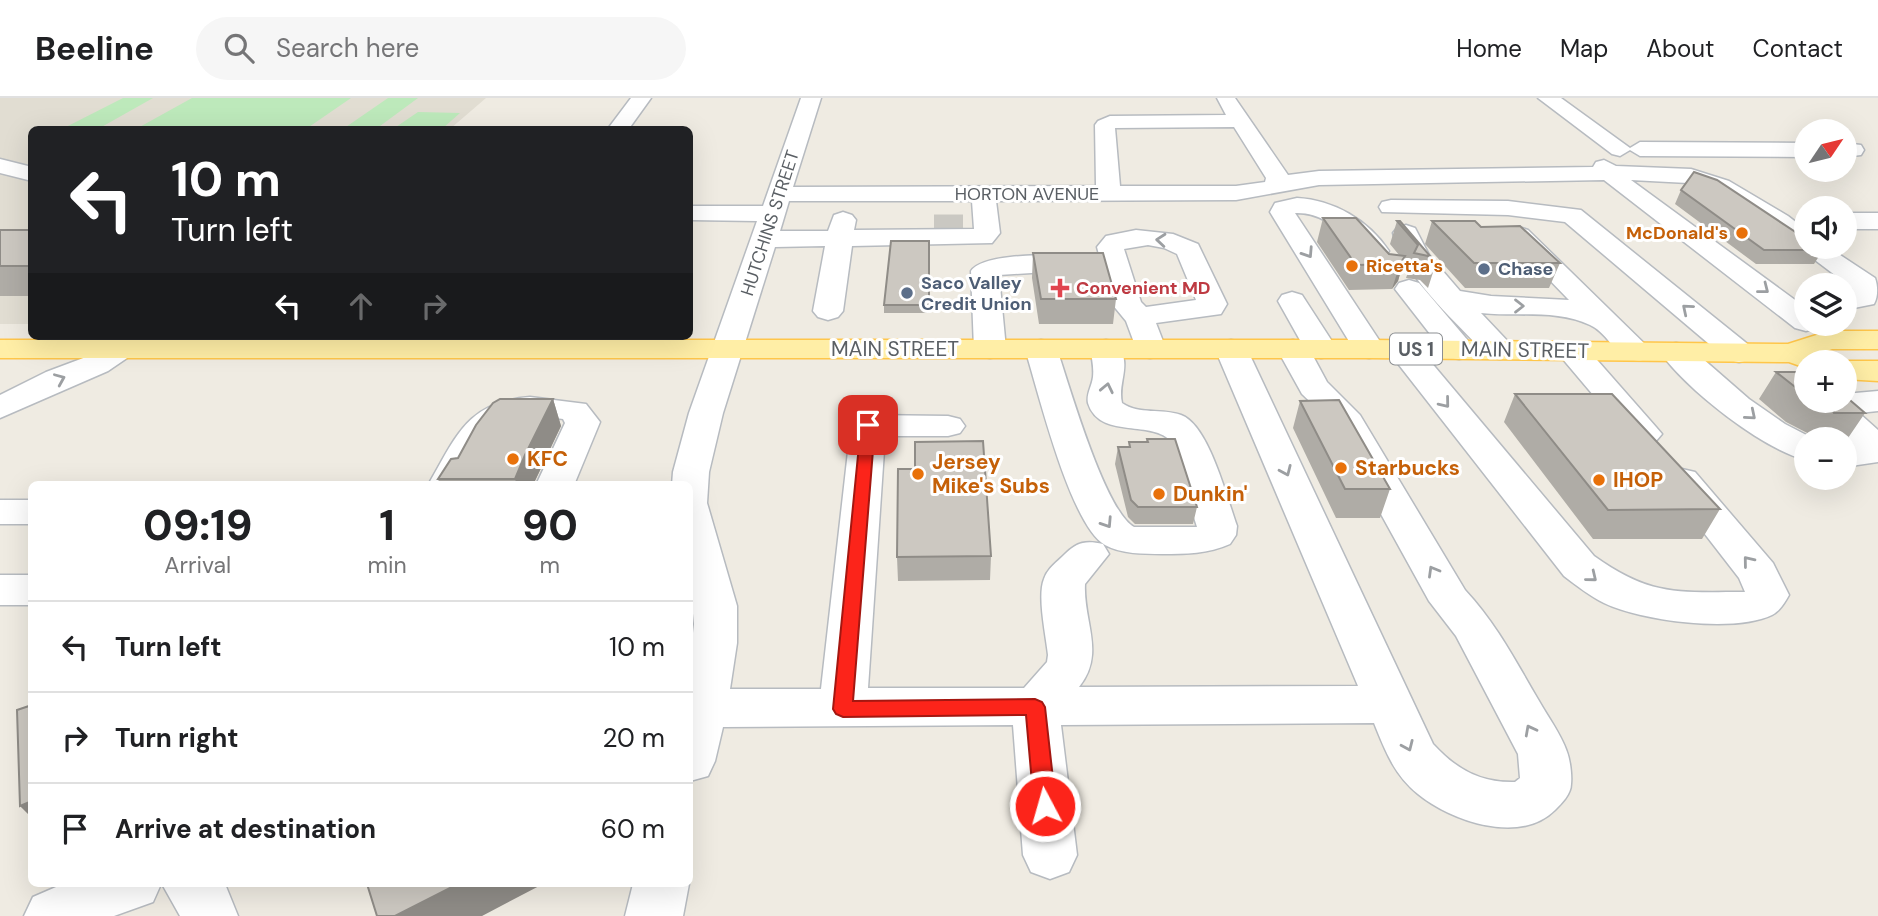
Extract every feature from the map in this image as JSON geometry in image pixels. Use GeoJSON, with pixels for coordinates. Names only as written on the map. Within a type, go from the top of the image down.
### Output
{"type":"FeatureCollection","features":[{"type":"Feature","properties":{"kind":"main road","name":"MAIN STREET"},"geometry":{"type":"LineString","coordinates":[[0,349],[119,349],[370,342],[728,349],[989,334],[1041,349],[1739,353],[1830,338]]}},
{"type":"Feature","properties":{"kind":"main road"},"geometry":{"type":"LineString","coordinates":[[1857,370],[1878,371]]}},
{"type":"Feature","properties":{"kind":"street"},"geometry":{"type":"LineString","coordinates":[[620,126],[641,98]]}},
{"type":"Feature","properties":{"kind":"street","name":"HUTCHINS STREET"},"geometry":{"type":"LineString","coordinates":[[691,481],[706,413],[811,98]]}},
{"type":"Feature","properties":{"kind":"street"},"geometry":{"type":"LineString","coordinates":[[1225,98],[1279,178],[1276,186],[1298,205]]}},
{"type":"Feature","properties":{"kind":"street"},"geometry":{"type":"LineString","coordinates":[[1548,98],[1620,149]]}},
{"type":"Feature","properties":{"kind":"street"},"geometry":{"type":"LineString","coordinates":[[1109,194],[1105,125],[1110,122],[1240,121]]}},
{"type":"Feature","properties":{"kind":"street"},"geometry":{"type":"LineString","coordinates":[[1794,150],[1606,149],[1596,154],[1611,175],[1830,338]]}},
{"type":"Feature","properties":{"kind":"street"},"geometry":{"type":"LineString","coordinates":[[0,166],[28,173]]}},
{"type":"Feature","properties":{"kind":"street","name":"HORTON AVENUE"},"geometry":{"type":"LineString","coordinates":[[773,216],[976,219],[1109,194],[1251,193],[1294,180],[1655,173],[1691,176],[1721,186],[1779,221],[1794,234]]}},
{"type":"Feature","properties":{"kind":"street"},"geometry":{"type":"LineString","coordinates":[[1737,269],[1733,253],[1653,194],[1648,188],[1650,182],[1671,180],[1705,187],[1794,238]]}},
{"type":"Feature","properties":{"kind":"street"},"geometry":{"type":"LineString","coordinates":[[1459,350],[1365,237],[1345,222],[1318,209],[1298,205],[1284,208],[1282,212],[1386,349],[1579,566],[1605,587],[1630,599],[1661,606],[1746,607],[1766,599],[1766,587],[1758,573],[1602,383],[1572,351]]}},
{"type":"Feature","properties":{"kind":"street"},"geometry":{"type":"LineString","coordinates":[[1391,207],[1564,212],[1581,220],[1739,353]]}},
{"type":"Feature","properties":{"kind":"street"},"geometry":{"type":"LineString","coordinates":[[1429,207],[1410,220],[1405,237],[1417,257],[1500,350]]}},
{"type":"Feature","properties":{"kind":"street"},"geometry":{"type":"LineString","coordinates":[[1491,208],[1637,352]]}},
{"type":"Feature","properties":{"kind":"street"},"geometry":{"type":"LineString","coordinates":[[693,214],[773,216],[850,227],[978,238],[985,236],[976,219]]}},
{"type":"Feature","properties":{"kind":"street"},"geometry":{"type":"LineString","coordinates":[[1779,221],[1794,221]]}},
{"type":"Feature","properties":{"kind":"street"},"geometry":{"type":"LineString","coordinates":[[850,227],[886,229],[934,223]]}},
{"type":"Feature","properties":{"kind":"street"},"geometry":{"type":"LineString","coordinates":[[828,311],[850,227]]}},
{"type":"Feature","properties":{"kind":"street"},"geometry":{"type":"LineString","coordinates":[[1140,319],[1160,312],[1207,310],[1212,304],[1189,250],[1178,242],[1160,239],[1117,240],[1110,247],[1127,304],[1140,319],[1150,349]]}},
{"type":"Feature","properties":{"kind":"street"},"geometry":{"type":"LineString","coordinates":[[1828,259],[1849,273]]}},
{"type":"Feature","properties":{"kind":"street"},"geometry":{"type":"LineString","coordinates":[[989,334],[983,275],[989,268],[1115,262]]}},
{"type":"Feature","properties":{"kind":"street"},"geometry":{"type":"LineString","coordinates":[[1857,279],[1865,284],[1868,292],[1864,298],[1857,299]]}},
{"type":"Feature","properties":{"kind":"street"},"geometry":{"type":"LineString","coordinates":[[1452,298],[1494,306],[1564,307],[1605,320]]}},
{"type":"Feature","properties":{"kind":"street"},"geometry":{"type":"LineString","coordinates":[[1231,349],[1413,758],[1440,784],[1487,804],[1527,804],[1546,786],[1542,753],[1473,626],[1450,601],[1343,415],[1314,387],[1307,349],[1293,301]]}},
{"type":"Feature","properties":{"kind":"street"},"geometry":{"type":"LineString","coordinates":[[0,389],[53,349]]}},
{"type":"Feature","properties":{"kind":"street"},"geometry":{"type":"LineString","coordinates":[[0,408],[97,363],[119,349]]}},
{"type":"Feature","properties":{"kind":"street"},"geometry":{"type":"LineString","coordinates":[[1041,349],[1083,472],[1108,527],[1125,538],[1154,541],[1201,540],[1216,535],[1217,526],[1186,436],[1172,423],[1129,420],[1115,414],[1105,405],[1104,397],[1110,376],[1106,349]]}},
{"type":"Feature","properties":{"kind":"street"},"geometry":{"type":"LineString","coordinates":[[1676,352],[1700,376],[1769,430],[1794,443]]}},
{"type":"Feature","properties":{"kind":"street"},"geometry":{"type":"LineString","coordinates":[[1857,379],[1878,394]]}},
{"type":"Feature","properties":{"kind":"street"},"geometry":{"type":"LineString","coordinates":[[1854,427],[1839,413],[1837,405],[1878,401]]}},
{"type":"Feature","properties":{"kind":"street"},"geometry":{"type":"LineString","coordinates":[[450,481],[490,419],[508,411],[539,408],[575,411],[583,422],[557,481]]}},
{"type":"Feature","properties":{"kind":"street"},"geometry":{"type":"LineString","coordinates":[[843,709],[868,425],[948,426]]}},
{"type":"Feature","properties":{"kind":"street"},"geometry":{"type":"LineString","coordinates":[[1857,429],[1874,445],[1866,454],[1857,455]]}},
{"type":"Feature","properties":{"kind":"street"},"geometry":{"type":"LineString","coordinates":[[0,512],[28,512]]}},
{"type":"Feature","properties":{"kind":"street"},"geometry":{"type":"LineString","coordinates":[[693,534],[710,580],[715,607],[715,637],[693,748]]}},
{"type":"Feature","properties":{"kind":"street"},"geometry":{"type":"LineString","coordinates":[[1050,855],[1035,707],[1068,668],[1070,655],[1064,580],[1089,554]]}},
{"type":"Feature","properties":{"kind":"street"},"geometry":{"type":"LineString","coordinates":[[0,590],[28,590]]}},
{"type":"Feature","properties":{"kind":"street"},"geometry":{"type":"LineString","coordinates":[[702,708],[1390,704]]}},
{"type":"Feature","properties":{"kind":"street"},"geometry":{"type":"LineString","coordinates":[[53,916],[120,887]]}},
{"type":"Feature","properties":{"kind":"street"},"geometry":{"type":"LineString","coordinates":[[194,887],[201,893],[209,916]]}},
{"type":"Feature","properties":{"kind":"street"},"geometry":{"type":"LineString","coordinates":[[654,916],[660,887]]}},
{"type":"Feature","properties":{"kind":"shaded area"},"geometry":{"type":"Polygon","coordinates":[[[0,98],[486,98],[453,126],[28,126],[28,324],[0,324],[0,98]]]}},
{"type":"Feature","properties":{"kind":"green space"},"geometry":{"type":"Polygon","coordinates":[[[123,98],[153,98],[103,126],[68,126],[123,98]]]}},
{"type":"Feature","properties":{"kind":"green space"},"geometry":{"type":"Polygon","coordinates":[[[192,98],[351,98],[310,126],[141,126],[192,98]]]}},
{"type":"Feature","properties":{"kind":"green space"},"geometry":{"type":"Polygon","coordinates":[[[388,98],[418,98],[380,126],[347,126],[388,98]]]}},
{"type":"Feature","properties":{"kind":"green space"},"geometry":{"type":"Polygon","coordinates":[[[418,112],[460,113],[445,126],[397,126],[418,112]]]}},
{"type":"Feature","properties":{"kind":"building"},"geometry":{"type":"Polygon","coordinates":[[[1694,172],[1717,180],[1794,231],[1794,250],[1764,250],[1681,190],[1694,172]]]}},
{"type":"Feature","properties":{"kind":"building"},"geometry":{"type":"Polygon","coordinates":[[[1323,218],[1356,218],[1389,254],[1405,256],[1400,264],[1356,265],[1323,218]]]}},
{"type":"Feature","properties":{"kind":"building"},"geometry":{"type":"Polygon","coordinates":[[[1397,221],[1400,221],[1436,263],[1428,256],[1414,253],[1418,245],[1397,221]]]}},
{"type":"Feature","properties":{"kind":"building"},"geometry":{"type":"Polygon","coordinates":[[[1432,221],[1475,221],[1481,227],[1520,226],[1560,263],[1474,263],[1432,221]]]}},
{"type":"Feature","properties":{"kind":"building"},"geometry":{"type":"Polygon","coordinates":[[[0,230],[28,230],[28,266],[0,266],[0,230]]]}},
{"type":"Feature","properties":{"kind":"building","name":"Saco Valley Credit Union"},"geometry":{"type":"Polygon","coordinates":[[[891,241],[929,241],[929,305],[884,305],[891,241]]]}},
{"type":"Feature","properties":{"kind":"building"},"geometry":{"type":"Polygon","coordinates":[[[1033,253],[1103,253],[1116,299],[1041,299],[1033,253]]]}},
{"type":"Feature","properties":{"kind":"building"},"geometry":{"type":"Polygon","coordinates":[[[1776,372],[1794,372],[1794,386],[1776,372]]]}},
{"type":"Feature","properties":{"kind":"building"},"geometry":{"type":"Polygon","coordinates":[[[1515,394],[1612,394],[1720,509],[1608,510],[1515,394]]]}},
{"type":"Feature","properties":{"kind":"building"},"geometry":{"type":"Polygon","coordinates":[[[500,399],[553,399],[515,479],[438,479],[451,459],[458,458],[476,425],[493,403],[500,399]]]}},
{"type":"Feature","properties":{"kind":"building"},"geometry":{"type":"Polygon","coordinates":[[[1339,400],[1390,489],[1345,489],[1300,401],[1339,400]]]}},
{"type":"Feature","properties":{"kind":"building","name":"Dunkin'"},"geometry":{"type":"Polygon","coordinates":[[[1147,439],[1175,439],[1197,507],[1138,507],[1131,500],[1118,447],[1130,447],[1129,442],[1148,442],[1147,439]]]}},
{"type":"Feature","properties":{"kind":"building"},"geometry":{"type":"Polygon","coordinates":[[[983,441],[991,556],[897,557],[898,469],[915,469],[915,442],[983,441]]]}},
{"type":"Feature","properties":{"kind":"building"},"geometry":{"type":"Polygon","coordinates":[[[28,706],[28,803],[20,806],[17,710],[28,706]]]}},
{"type":"Feature","properties":{"kind":"building"},"geometry":{"type":"Polygon","coordinates":[[[368,887],[452,887],[395,916],[377,916],[368,887]]]}},
{"type":"Feature","properties":{"kind":"tunnel"},"geometry":{"type":"LineString","coordinates":[[934,229],[963,229]]}},
{"type":"Feature","properties":{"kind":"place","name":"McDonald's"},"geometry":{"type":"Point","coordinates":[1742,233]}},
{"type":"Feature","properties":{"kind":"place","name":"Ricetta's"},"geometry":{"type":"Point","coordinates":[1352,266]}},
{"type":"Feature","properties":{"kind":"place","name":"Chase"},"geometry":{"type":"Point","coordinates":[1484,269]}},
{"type":"Feature","properties":{"kind":"place","name":"Convenient MD"},"geometry":{"type":"Point","coordinates":[1060,288]}},
{"type":"Feature","properties":{"kind":"place","name":"Saco Valley Credit Union"},"geometry":{"type":"Point","coordinates":[907,293]}},
{"type":"Feature","properties":{"kind":"place","name":"KFC"},"geometry":{"type":"Point","coordinates":[513,459]}},
{"type":"Feature","properties":{"kind":"place","name":"Starbucks"},"geometry":{"type":"Point","coordinates":[1341,468]}},
{"type":"Feature","properties":{"kind":"place","name":"Jersey Mike's Subs"},"geometry":{"type":"Point","coordinates":[918,474]}},
{"type":"Feature","properties":{"kind":"place","name":"IHOP"},"geometry":{"type":"Point","coordinates":[1599,480]}},
{"type":"Feature","properties":{"kind":"place","name":"Dunkin'"},"geometry":{"type":"Point","coordinates":[1159,494]}},
{"type":"Feature","properties":{"kind":"route"},"geometry":{"type":"LineString","coordinates":[[868,425],[843,709],[1035,707],[1045,806]]}}]}
